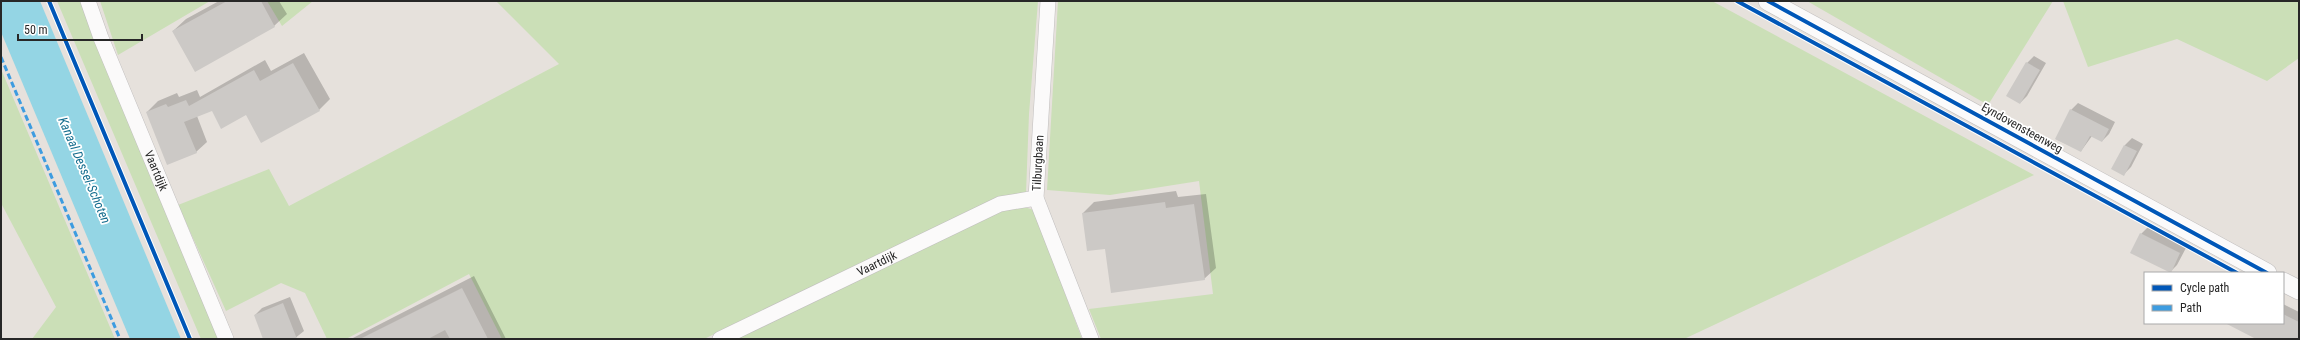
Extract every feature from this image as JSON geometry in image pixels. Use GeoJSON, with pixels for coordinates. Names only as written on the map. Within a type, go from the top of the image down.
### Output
{"type":"FeatureCollection","features":[{"type":"Feature","properties":{"kind":"street","name":"Vaartdijk"},"geometry":{"type":"LineString","coordinates":[[88,1],[101,38],[226,339]]}},
{"type":"Feature","properties":{"kind":"street","name":"Tilburgbaan"},"geometry":{"type":"LineString","coordinates":[[1048,1],[1036,198],[1092,339]]}},
{"type":"Feature","properties":{"kind":"street","name":"Eyndovensteenweg"},"geometry":{"type":"LineString","coordinates":[[1768,1],[2265,272]]}},
{"type":"Feature","properties":{"kind":"street","name":"Vaartdijk"},"geometry":{"type":"LineString","coordinates":[[720,339],[1000,204],[1036,198]]}},
{"type":"Feature","properties":{"kind":"street"},"geometry":{"type":"LineString","coordinates":[[2284,282],[2299,290]]}},
{"type":"Feature","properties":{"kind":"green space"},"geometry":{"type":"Polygon","coordinates":[[[57,1],[85,1],[223,339],[201,339],[57,1]]]}},
{"type":"Feature","properties":{"kind":"green space"},"geometry":{"type":"Polygon","coordinates":[[[100,1],[210,1],[118,55],[100,1]]]}},
{"type":"Feature","properties":{"kind":"green space"},"geometry":{"type":"Polygon","coordinates":[[[267,1],[313,1],[282,26],[267,1]]]}},
{"type":"Feature","properties":{"kind":"green space"},"geometry":{"type":"Polygon","coordinates":[[[496,1],[1038,1],[1029,114],[1026,193],[999,198],[704,339],[502,339],[469,274],[346,339],[327,339],[305,293],[281,283],[226,311],[178,205],[269,169],[289,206],[559,64],[496,1]]]}},
{"type":"Feature","properties":{"kind":"green space"},"geometry":{"type":"Polygon","coordinates":[[[1058,1],[1712,1],[2034,175],[1684,339],[1101,339],[1089,309],[1213,294],[1199,181],[1110,195],[1047,190],[1058,1]]]}},
{"type":"Feature","properties":{"kind":"green space"},"geometry":{"type":"Polygon","coordinates":[[[1807,1],[2053,1],[1988,105],[1807,1]]]}},
{"type":"Feature","properties":{"kind":"green space"},"geometry":{"type":"Polygon","coordinates":[[[2063,1],[2299,1],[2299,58],[2267,81],[2177,39],[2088,67],[2063,1]]]}},
{"type":"Feature","properties":{"kind":"green space"},"geometry":{"type":"Polygon","coordinates":[[[1,69],[115,339],[32,339],[56,307],[1,203],[1,69]]]}},
{"type":"Feature","properties":{"kind":"green space"},"geometry":{"type":"Polygon","coordinates":[[[1024,207],[1034,210],[1082,339],[734,339],[1005,210],[1024,207]]]}},
{"type":"Feature","properties":{"kind":"water","name":"Kanaal Dessel-Schoten"},"geometry":{"type":"Polygon","coordinates":[[[1,1],[40,1],[181,339],[130,339],[1,32],[1,1]]]}},
{"type":"Feature","properties":{"kind":"building"},"geometry":{"type":"Polygon","coordinates":[[[227,1],[261,1],[275,27],[195,72],[172,31],[227,1]]]}},
{"type":"Feature","properties":{"kind":"building"},"geometry":{"type":"Polygon","coordinates":[[[2026,62],[2040,70],[2020,104],[2006,96],[2026,62]]]}},
{"type":"Feature","properties":{"kind":"building"},"geometry":{"type":"Polygon","coordinates":[[[293,63],[320,111],[261,143],[246,115],[221,129],[212,111],[184,122],[197,153],[167,165],[146,112],[166,104],[168,107],[186,100],[189,106],[254,70],[260,81],[293,63]]]}},
{"type":"Feature","properties":{"kind":"building"},"geometry":{"type":"Polygon","coordinates":[[[2070,109],[2109,129],[2102,142],[2090,136],[2081,152],[2055,139],[2070,109]]]}},
{"type":"Feature","properties":{"kind":"building"},"geometry":{"type":"Polygon","coordinates":[[[2124,145],[2137,151],[2124,176],[2111,169],[2124,145]]]}},
{"type":"Feature","properties":{"kind":"building"},"geometry":{"type":"Polygon","coordinates":[[[1165,202],[1166,208],[1194,204],[1205,280],[1111,293],[1105,249],[1087,251],[1082,213],[1165,202]]]}},
{"type":"Feature","properties":{"kind":"building"},"geometry":{"type":"Polygon","coordinates":[[[2140,233],[2180,253],[2171,272],[2169,272],[2130,253],[2140,233]]]}},
{"type":"Feature","properties":{"kind":"building"},"geometry":{"type":"Polygon","coordinates":[[[462,288],[488,339],[450,339],[445,330],[428,339],[360,339],[462,288]]]}},
{"type":"Feature","properties":{"kind":"building"},"geometry":{"type":"Polygon","coordinates":[[[283,303],[297,339],[263,339],[254,315],[283,303]]]}},
{"type":"Feature","properties":{"kind":"building"},"geometry":{"type":"Polygon","coordinates":[[[2284,314],[2299,322],[2299,339],[2256,339],[2227,324],[2284,324],[2284,314]]]}},
{"type":"Feature","properties":{"kind":"marked path"},"geometry":{"type":"LineString","coordinates":[[1,57],[120,339]]}},
{"type":"Feature","properties":{"kind":"cycle path"},"geometry":{"type":"LineString","coordinates":[[49,1],[190,339]]}},
{"type":"Feature","properties":{"kind":"cycle path"},"geometry":{"type":"LineString","coordinates":[[1737,1],[2235,272]]}},
{"type":"Feature","properties":{"kind":"cycle path"},"geometry":{"type":"LineString","coordinates":[[1768,1],[2265,272]]}}]}
